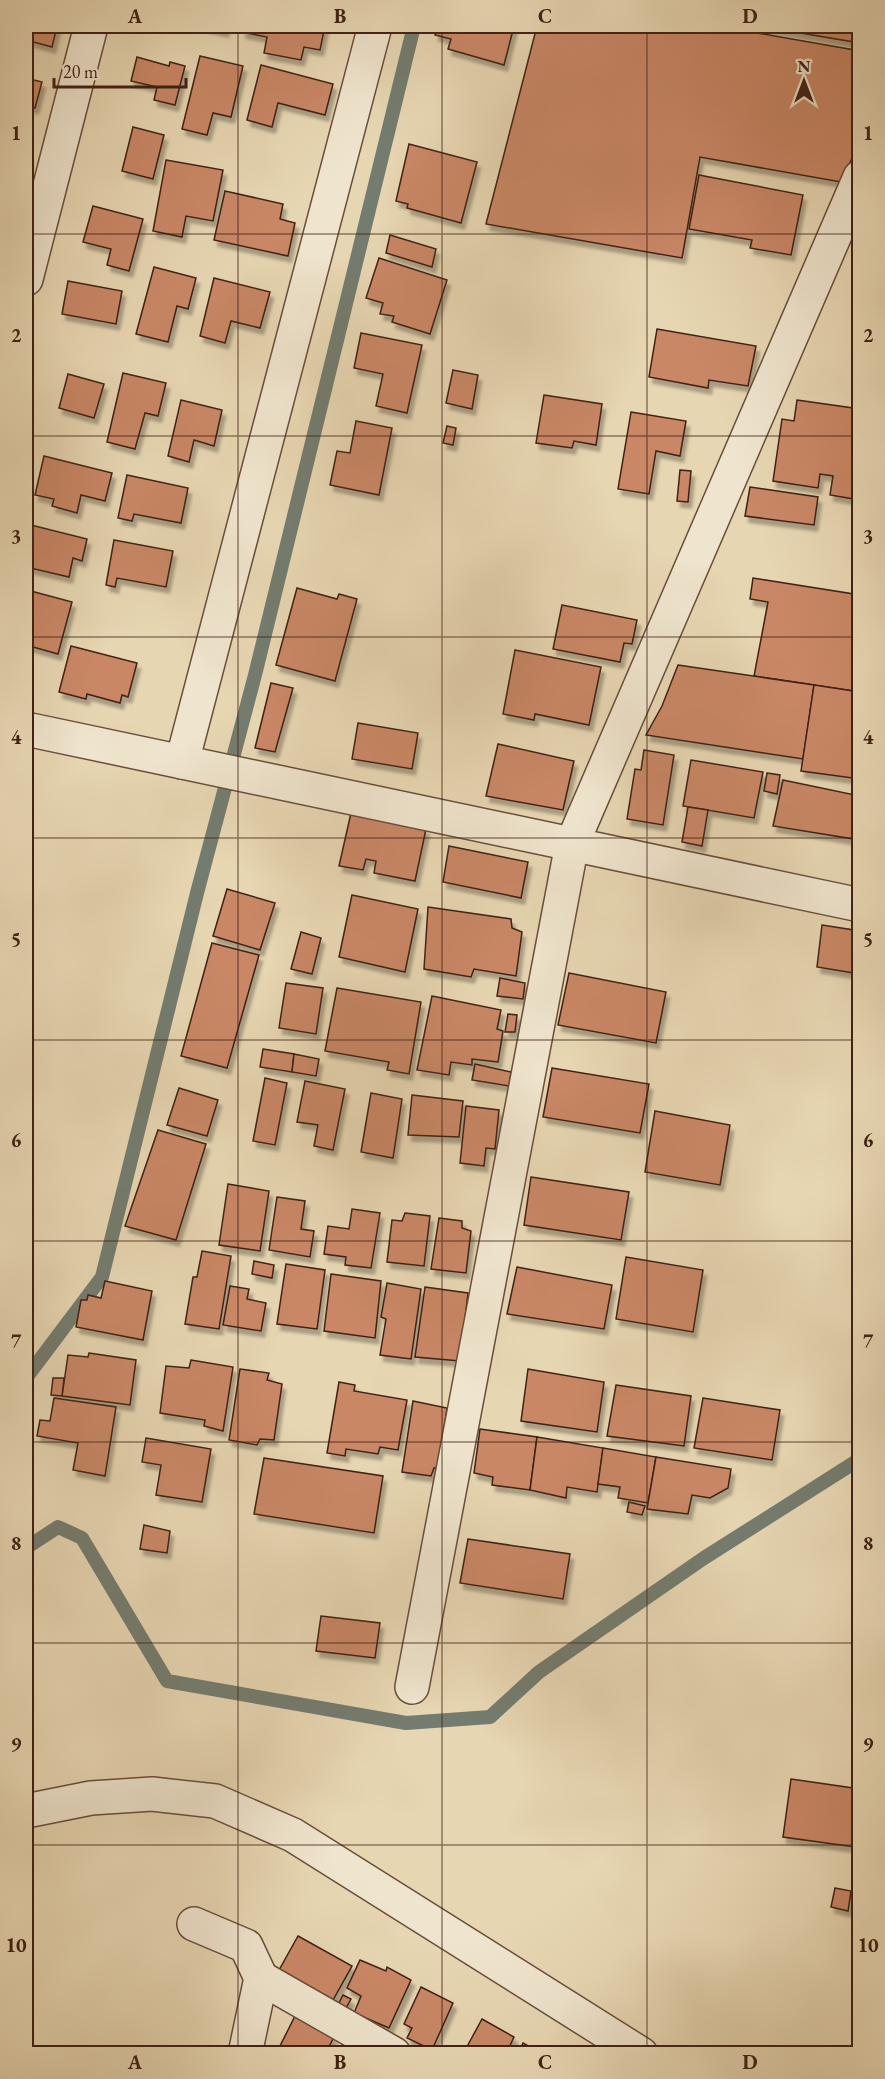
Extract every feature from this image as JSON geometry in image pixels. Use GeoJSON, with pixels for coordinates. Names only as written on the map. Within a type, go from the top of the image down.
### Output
{"type":"FeatureCollection","features":[{"type":"Feature","properties":{"kind":"street"},"geometry":{"type":"LineString","coordinates":[[26,279],[91,26]]}},
{"type":"Feature","properties":{"kind":"street"},"geometry":{"type":"LineString","coordinates":[[183,762],[375,26]]}},
{"type":"Feature","properties":{"kind":"street"},"geometry":{"type":"LineString","coordinates":[[412,1687],[572,844],[860,177]]}},
{"type":"Feature","properties":{"kind":"street"},"geometry":{"type":"LineString","coordinates":[[26,729],[860,905]]}},
{"type":"Feature","properties":{"kind":"street"},"geometry":{"type":"LineString","coordinates":[[26,1811],[92,1798],[152,1794],[215,1801],[293,1835],[641,2054]]}},
{"type":"Feature","properties":{"kind":"street"},"geometry":{"type":"LineString","coordinates":[[194,1924],[246,1946],[261,1978],[394,2054]]}},
{"type":"Feature","properties":{"kind":"street"},"geometry":{"type":"LineString","coordinates":[[245,2054],[261,1978]]}},
{"type":"Feature","properties":{"kind":"building"},"geometry":{"type":"Polygon","coordinates":[[[26,26],[57,26],[52,47],[26,40],[26,26]]]}},
{"type":"Feature","properties":{"kind":"building"},"geometry":{"type":"Polygon","coordinates":[[[203,26],[226,26],[225,31],[203,26]]]}},
{"type":"Feature","properties":{"kind":"building"},"geometry":{"type":"Polygon","coordinates":[[[243,26],[325,26],[320,50],[304,47],[301,60],[264,53],[267,37],[242,32],[243,26]]]}},
{"type":"Feature","properties":{"kind":"building"},"geometry":{"type":"Polygon","coordinates":[[[437,26],[514,26],[504,65],[448,49],[451,39],[435,35],[437,26]]]}},
{"type":"Feature","properties":{"kind":"building"},"geometry":{"type":"Polygon","coordinates":[[[537,26],[718,26],[860,51],[860,141],[841,182],[700,157],[682,258],[486,224],[537,26]]]}},
{"type":"Feature","properties":{"kind":"building"},"geometry":{"type":"Polygon","coordinates":[[[759,26],[860,26],[860,43],[759,26]]]}},
{"type":"Feature","properties":{"kind":"building"},"geometry":{"type":"Polygon","coordinates":[[[200,56],[243,66],[231,117],[213,113],[207,135],[182,129],[200,56]]]}},
{"type":"Feature","properties":{"kind":"building"},"geometry":{"type":"Polygon","coordinates":[[[137,57],[169,66],[170,62],[185,66],[175,105],[154,100],[157,87],[131,81],[137,57]]]}},
{"type":"Feature","properties":{"kind":"building"},"geometry":{"type":"Polygon","coordinates":[[[261,65],[333,84],[325,115],[278,103],[272,127],[247,120],[261,65]]]}},
{"type":"Feature","properties":{"kind":"building"},"geometry":{"type":"Polygon","coordinates":[[[26,78],[42,82],[35,108],[26,105],[26,78]]]}},
{"type":"Feature","properties":{"kind":"building"},"geometry":{"type":"Polygon","coordinates":[[[133,127],[164,135],[153,179],[122,171],[133,127]]]}},
{"type":"Feature","properties":{"kind":"building"},"geometry":{"type":"Polygon","coordinates":[[[409,144],[477,162],[461,223],[407,208],[408,204],[396,201],[409,144]]]}},
{"type":"Feature","properties":{"kind":"building"},"geometry":{"type":"Polygon","coordinates":[[[166,160],[223,170],[213,221],[186,216],[182,237],[153,231],[166,160]]]}},
{"type":"Feature","properties":{"kind":"building"},"geometry":{"type":"Polygon","coordinates":[[[699,175],[803,195],[791,255],[750,248],[752,240],[689,229],[699,175]]]}},
{"type":"Feature","properties":{"kind":"building"},"geometry":{"type":"Polygon","coordinates":[[[225,191],[283,204],[280,219],[295,223],[288,256],[214,240],[225,191]]]}},
{"type":"Feature","properties":{"kind":"building"},"geometry":{"type":"Polygon","coordinates":[[[93,206],[143,219],[129,271],[107,265],[111,249],[83,242],[93,206]]]}},
{"type":"Feature","properties":{"kind":"building"},"geometry":{"type":"Polygon","coordinates":[[[390,235],[436,249],[432,267],[386,253],[390,235]]]}},
{"type":"Feature","properties":{"kind":"building"},"geometry":{"type":"Polygon","coordinates":[[[379,258],[447,280],[430,334],[392,322],[394,316],[380,314],[383,303],[366,298],[379,258]]]}},
{"type":"Feature","properties":{"kind":"building"},"geometry":{"type":"Polygon","coordinates":[[[154,267],[196,278],[188,309],[177,306],[168,342],[136,334],[154,267]]]}},
{"type":"Feature","properties":{"kind":"building"},"geometry":{"type":"Polygon","coordinates":[[[214,278],[270,292],[260,328],[231,321],[225,343],[200,336],[214,278]]]}},
{"type":"Feature","properties":{"kind":"building"},"geometry":{"type":"Polygon","coordinates":[[[68,281],[122,291],[116,324],[62,314],[68,281]]]}},
{"type":"Feature","properties":{"kind":"building"},"geometry":{"type":"Polygon","coordinates":[[[657,329],[756,346],[748,386],[709,380],[708,388],[649,377],[657,329]]]}},
{"type":"Feature","properties":{"kind":"building"},"geometry":{"type":"Polygon","coordinates":[[[361,333],[422,345],[407,413],[376,406],[383,374],[354,368],[361,333]]]}},
{"type":"Feature","properties":{"kind":"building"},"geometry":{"type":"Polygon","coordinates":[[[453,370],[478,375],[472,409],[446,403],[453,370]]]}},
{"type":"Feature","properties":{"kind":"building"},"geometry":{"type":"Polygon","coordinates":[[[123,373],[166,383],[158,416],[145,413],[135,449],[107,442],[123,373]]]}},
{"type":"Feature","properties":{"kind":"building"},"geometry":{"type":"Polygon","coordinates":[[[68,374],[104,384],[94,418],[59,408],[68,374]]]}},
{"type":"Feature","properties":{"kind":"building"},"geometry":{"type":"Polygon","coordinates":[[[544,395],[602,404],[596,445],[574,441],[572,448],[536,443],[544,395]]]}},
{"type":"Feature","properties":{"kind":"building"},"geometry":{"type":"Polygon","coordinates":[[[181,400],[222,410],[214,446],[194,440],[189,462],[168,456],[181,400]]]}},
{"type":"Feature","properties":{"kind":"building"},"geometry":{"type":"Polygon","coordinates":[[[797,400],[860,409],[860,500],[830,495],[833,476],[820,474],[818,488],[773,481],[782,419],[794,421],[797,400]]]}},
{"type":"Feature","properties":{"kind":"building"},"geometry":{"type":"Polygon","coordinates":[[[631,412],[686,421],[680,456],[656,451],[649,494],[618,489],[631,412]]]}},
{"type":"Feature","properties":{"kind":"building"},"geometry":{"type":"Polygon","coordinates":[[[356,421],[392,428],[379,495],[330,485],[337,451],[350,453],[356,421]]]}},
{"type":"Feature","properties":{"kind":"building"},"geometry":{"type":"Polygon","coordinates":[[[447,426],[456,428],[453,445],[443,443],[447,426]]]}},
{"type":"Feature","properties":{"kind":"building"},"geometry":{"type":"Polygon","coordinates":[[[44,456],[112,473],[105,501],[81,495],[77,513],[52,506],[54,499],[35,495],[44,456]]]}},
{"type":"Feature","properties":{"kind":"building"},"geometry":{"type":"Polygon","coordinates":[[[680,470],[691,471],[688,502],[677,501],[680,470]]]}},
{"type":"Feature","properties":{"kind":"building"},"geometry":{"type":"Polygon","coordinates":[[[127,475],[188,488],[181,523],[134,514],[132,521],[118,518],[127,475]]]}},
{"type":"Feature","properties":{"kind":"building"},"geometry":{"type":"Polygon","coordinates":[[[750,487],[818,497],[814,525],[745,516],[750,487]]]}},
{"type":"Feature","properties":{"kind":"building"},"geometry":{"type":"Polygon","coordinates":[[[27,524],[87,539],[82,561],[73,558],[69,577],[26,567],[27,524]]]}},
{"type":"Feature","properties":{"kind":"building"},"geometry":{"type":"Polygon","coordinates":[[[114,540],[173,551],[166,587],[117,578],[115,587],[106,585],[114,540]]]}},
{"type":"Feature","properties":{"kind":"building"},"geometry":{"type":"Polygon","coordinates":[[[753,578],[860,595],[860,692],[754,676],[768,602],[750,599],[753,578]]]}},
{"type":"Feature","properties":{"kind":"building"},"geometry":{"type":"Polygon","coordinates":[[[297,588],[337,599],[339,594],[357,599],[335,681],[276,665],[297,588]]]}},
{"type":"Feature","properties":{"kind":"building"},"geometry":{"type":"Polygon","coordinates":[[[31,591],[72,602],[58,654],[26,645],[26,612],[31,591]]]}},
{"type":"Feature","properties":{"kind":"building"},"geometry":{"type":"Polygon","coordinates":[[[562,605],[637,620],[632,644],[624,643],[620,662],[553,649],[562,605]]]}},
{"type":"Feature","properties":{"kind":"building"},"geometry":{"type":"Polygon","coordinates":[[[71,646],[137,663],[128,697],[122,695],[120,703],[87,694],[86,699],[59,692],[71,646]]]}},
{"type":"Feature","properties":{"kind":"building"},"geometry":{"type":"Polygon","coordinates":[[[515,650],[601,667],[589,725],[535,714],[534,720],[503,714],[515,650]]]}},
{"type":"Feature","properties":{"kind":"building"},"geometry":{"type":"Polygon","coordinates":[[[678,665],[814,685],[803,759],[646,735],[662,706],[678,665]]]}},
{"type":"Feature","properties":{"kind":"building"},"geometry":{"type":"Polygon","coordinates":[[[271,683],[293,688],[275,752],[255,748],[271,683]]]}},
{"type":"Feature","properties":{"kind":"building"},"geometry":{"type":"Polygon","coordinates":[[[814,685],[860,692],[860,779],[801,771],[814,685]]]}},
{"type":"Feature","properties":{"kind":"building"},"geometry":{"type":"Polygon","coordinates":[[[358,723],[418,733],[412,769],[352,759],[358,723]]]}},
{"type":"Feature","properties":{"kind":"building"},"geometry":{"type":"Polygon","coordinates":[[[498,744],[574,761],[563,810],[486,796],[498,744]]]}},
{"type":"Feature","properties":{"kind":"building"},"geometry":{"type":"Polygon","coordinates":[[[644,750],[674,755],[663,825],[627,819],[635,769],[641,770],[644,750]]]}},
{"type":"Feature","properties":{"kind":"building"},"geometry":{"type":"Polygon","coordinates":[[[691,760],[763,772],[754,818],[683,806],[691,760]]]}},
{"type":"Feature","properties":{"kind":"building"},"geometry":{"type":"Polygon","coordinates":[[[767,773],[780,775],[777,794],[764,791],[767,773]]]}},
{"type":"Feature","properties":{"kind":"building"},"geometry":{"type":"Polygon","coordinates":[[[783,780],[860,796],[860,840],[773,826],[783,780]]]}},
{"type":"Feature","properties":{"kind":"building"},"geometry":{"type":"Polygon","coordinates":[[[688,807],[708,810],[702,846],[682,842],[688,807]]]}},
{"type":"Feature","properties":{"kind":"building"},"geometry":{"type":"Polygon","coordinates":[[[351,813],[426,829],[415,881],[374,873],[376,861],[366,859],[363,870],[339,866],[351,813]]]}},
{"type":"Feature","properties":{"kind":"building"},"geometry":{"type":"Polygon","coordinates":[[[449,846],[528,862],[521,898],[443,882],[449,846]]]}},
{"type":"Feature","properties":{"kind":"building"},"geometry":{"type":"Polygon","coordinates":[[[227,889],[275,903],[260,950],[213,936],[227,889]]]}},
{"type":"Feature","properties":{"kind":"building"},"geometry":{"type":"Polygon","coordinates":[[[352,895],[418,909],[405,972],[339,957],[352,895]]]}},
{"type":"Feature","properties":{"kind":"building"},"geometry":{"type":"Polygon","coordinates":[[[428,907],[511,919],[512,928],[522,932],[516,976],[474,969],[471,977],[424,969],[428,907]]]}},
{"type":"Feature","properties":{"kind":"building"},"geometry":{"type":"Polygon","coordinates":[[[822,925],[860,931],[860,974],[817,967],[822,925]]]}},
{"type":"Feature","properties":{"kind":"building"},"geometry":{"type":"Polygon","coordinates":[[[301,932],[321,938],[312,974],[291,969],[301,932]]]}},
{"type":"Feature","properties":{"kind":"building"},"geometry":{"type":"Polygon","coordinates":[[[212,943],[259,955],[227,1068],[181,1056],[212,943]]]}},
{"type":"Feature","properties":{"kind":"building"},"geometry":{"type":"Polygon","coordinates":[[[569,973],[666,992],[656,1043],[558,1025],[569,973]]]}},
{"type":"Feature","properties":{"kind":"building"},"geometry":{"type":"Polygon","coordinates":[[[500,978],[525,983],[523,999],[497,996],[500,978]]]}},
{"type":"Feature","properties":{"kind":"building"},"geometry":{"type":"Polygon","coordinates":[[[286,983],[323,988],[316,1034],[279,1028],[286,983]]]}},
{"type":"Feature","properties":{"kind":"building"},"geometry":{"type":"Polygon","coordinates":[[[337,988],[421,1002],[409,1074],[387,1070],[389,1062],[325,1051],[337,988]]]}},
{"type":"Feature","properties":{"kind":"building"},"geometry":{"type":"Polygon","coordinates":[[[432,996],[501,1010],[497,1029],[503,1031],[498,1062],[472,1059],[472,1065],[451,1062],[449,1075],[417,1070],[432,996]]]}},
{"type":"Feature","properties":{"kind":"building"},"geometry":{"type":"Polygon","coordinates":[[[508,1014],[517,1015],[515,1032],[505,1032],[508,1014]]]}},
{"type":"Feature","properties":{"kind":"building"},"geometry":{"type":"Polygon","coordinates":[[[263,1049],[294,1054],[292,1072],[260,1067],[263,1049]]]}},
{"type":"Feature","properties":{"kind":"building"},"geometry":{"type":"Polygon","coordinates":[[[294,1054],[319,1059],[316,1076],[292,1072],[294,1054]]]}},
{"type":"Feature","properties":{"kind":"building"},"geometry":{"type":"Polygon","coordinates":[[[475,1064],[511,1072],[509,1086],[472,1080],[475,1064]]]}},
{"type":"Feature","properties":{"kind":"building"},"geometry":{"type":"Polygon","coordinates":[[[552,1068],[649,1084],[640,1133],[543,1117],[552,1068]]]}},
{"type":"Feature","properties":{"kind":"building"},"geometry":{"type":"Polygon","coordinates":[[[265,1078],[287,1083],[275,1145],[253,1141],[265,1078]]]}},
{"type":"Feature","properties":{"kind":"building"},"geometry":{"type":"Polygon","coordinates":[[[305,1081],[345,1089],[333,1150],[314,1146],[318,1125],[297,1122],[305,1081]]]}},
{"type":"Feature","properties":{"kind":"building"},"geometry":{"type":"Polygon","coordinates":[[[179,1088],[218,1100],[207,1136],[167,1125],[179,1088]]]}},
{"type":"Feature","properties":{"kind":"building"},"geometry":{"type":"Polygon","coordinates":[[[371,1093],[402,1099],[393,1158],[361,1152],[371,1093]]]}},
{"type":"Feature","properties":{"kind":"building"},"geometry":{"type":"Polygon","coordinates":[[[412,1095],[463,1101],[459,1137],[408,1135],[412,1095]]]}},
{"type":"Feature","properties":{"kind":"building"},"geometry":{"type":"Polygon","coordinates":[[[466,1106],[499,1110],[495,1149],[486,1148],[484,1166],[460,1163],[466,1106]]]}},
{"type":"Feature","properties":{"kind":"building"},"geometry":{"type":"Polygon","coordinates":[[[655,1111],[730,1125],[720,1185],[645,1172],[655,1111]]]}},
{"type":"Feature","properties":{"kind":"building"},"geometry":{"type":"Polygon","coordinates":[[[158,1130],[206,1144],[176,1240],[125,1226],[158,1130]]]}},
{"type":"Feature","properties":{"kind":"building"},"geometry":{"type":"Polygon","coordinates":[[[531,1177],[629,1192],[621,1240],[524,1225],[531,1177]]]}},
{"type":"Feature","properties":{"kind":"building"},"geometry":{"type":"Polygon","coordinates":[[[228,1184],[269,1191],[260,1251],[219,1245],[228,1184]]]}},
{"type":"Feature","properties":{"kind":"building"},"geometry":{"type":"Polygon","coordinates":[[[277,1197],[305,1201],[301,1229],[314,1231],[310,1257],[269,1250],[277,1197]]]}},
{"type":"Feature","properties":{"kind":"building"},"geometry":{"type":"Polygon","coordinates":[[[352,1209],[380,1213],[371,1268],[345,1265],[346,1257],[324,1254],[328,1226],[349,1229],[352,1209]]]}},
{"type":"Feature","properties":{"kind":"building"},"geometry":{"type":"Polygon","coordinates":[[[405,1213],[430,1216],[424,1266],[387,1262],[392,1220],[402,1221],[405,1213]]]}},
{"type":"Feature","properties":{"kind":"building"},"geometry":{"type":"Polygon","coordinates":[[[439,1218],[462,1221],[462,1228],[471,1231],[466,1273],[431,1269],[439,1218]]]}},
{"type":"Feature","properties":{"kind":"building"},"geometry":{"type":"Polygon","coordinates":[[[202,1251],[231,1256],[219,1329],[185,1324],[193,1277],[197,1277],[202,1251]]]}},
{"type":"Feature","properties":{"kind":"building"},"geometry":{"type":"Polygon","coordinates":[[[626,1257],[703,1270],[693,1332],[616,1319],[626,1257]]]}},
{"type":"Feature","properties":{"kind":"building"},"geometry":{"type":"Polygon","coordinates":[[[254,1261],[274,1265],[272,1278],[252,1274],[254,1261]]]}},
{"type":"Feature","properties":{"kind":"building"},"geometry":{"type":"Polygon","coordinates":[[[286,1264],[325,1270],[317,1329],[277,1324],[286,1264]]]}},
{"type":"Feature","properties":{"kind":"building"},"geometry":{"type":"Polygon","coordinates":[[[517,1267],[612,1285],[604,1329],[507,1314],[517,1267]]]}},
{"type":"Feature","properties":{"kind":"building"},"geometry":{"type":"Polygon","coordinates":[[[331,1274],[381,1281],[375,1338],[324,1331],[331,1274]]]}},
{"type":"Feature","properties":{"kind":"building"},"geometry":{"type":"Polygon","coordinates":[[[105,1281],[152,1291],[143,1340],[76,1327],[81,1300],[87,1300],[88,1295],[101,1298],[105,1281]]]}},
{"type":"Feature","properties":{"kind":"building"},"geometry":{"type":"Polygon","coordinates":[[[387,1283],[421,1289],[411,1359],[380,1355],[386,1319],[381,1317],[387,1283]]]}},
{"type":"Feature","properties":{"kind":"building"},"geometry":{"type":"Polygon","coordinates":[[[230,1286],[249,1289],[247,1299],[266,1303],[261,1331],[223,1325],[230,1286]]]}},
{"type":"Feature","properties":{"kind":"building"},"geometry":{"type":"Polygon","coordinates":[[[425,1287],[468,1293],[460,1361],[415,1357],[425,1287]]]}},
{"type":"Feature","properties":{"kind":"building"},"geometry":{"type":"Polygon","coordinates":[[[89,1353],[136,1360],[130,1405],[62,1396],[68,1355],[88,1357],[89,1353]]]}},
{"type":"Feature","properties":{"kind":"building"},"geometry":{"type":"Polygon","coordinates":[[[191,1360],[233,1367],[223,1431],[204,1426],[205,1420],[160,1413],[166,1366],[189,1368],[191,1360]]]}},
{"type":"Feature","properties":{"kind":"building"},"geometry":{"type":"Polygon","coordinates":[[[240,1369],[269,1373],[267,1380],[282,1384],[274,1440],[260,1439],[257,1445],[229,1440],[240,1369]]]}},
{"type":"Feature","properties":{"kind":"building"},"geometry":{"type":"Polygon","coordinates":[[[528,1369],[604,1382],[597,1432],[521,1421],[528,1369]]]}},
{"type":"Feature","properties":{"kind":"building"},"geometry":{"type":"Polygon","coordinates":[[[53,1378],[64,1378],[62,1396],[51,1395],[53,1378]]]}},
{"type":"Feature","properties":{"kind":"building"},"geometry":{"type":"Polygon","coordinates":[[[339,1382],[355,1385],[354,1391],[407,1400],[398,1450],[380,1447],[378,1454],[346,1449],[345,1456],[327,1453],[339,1382]]]}},
{"type":"Feature","properties":{"kind":"building"},"geometry":{"type":"Polygon","coordinates":[[[616,1385],[691,1396],[684,1446],[607,1436],[616,1385]]]}},
{"type":"Feature","properties":{"kind":"building"},"geometry":{"type":"Polygon","coordinates":[[[54,1398],[116,1407],[105,1476],[73,1470],[78,1443],[37,1436],[40,1420],[50,1421],[54,1398]]]}},
{"type":"Feature","properties":{"kind":"building"},"geometry":{"type":"Polygon","coordinates":[[[703,1398],[780,1410],[772,1460],[694,1448],[703,1398]]]}},
{"type":"Feature","properties":{"kind":"building"},"geometry":{"type":"Polygon","coordinates":[[[413,1401],[447,1408],[439,1468],[434,1468],[431,1476],[402,1472],[413,1401]]]}},
{"type":"Feature","properties":{"kind":"building"},"geometry":{"type":"Polygon","coordinates":[[[480,1429],[537,1437],[530,1490],[492,1485],[493,1477],[474,1473],[480,1429]]]}},
{"type":"Feature","properties":{"kind":"building"},"geometry":{"type":"Polygon","coordinates":[[[537,1437],[603,1448],[597,1492],[567,1487],[566,1498],[530,1490],[537,1437]]]}},
{"type":"Feature","properties":{"kind":"building"},"geometry":{"type":"Polygon","coordinates":[[[146,1438],[211,1449],[202,1502],[156,1495],[161,1465],[142,1462],[146,1438]]]}},
{"type":"Feature","properties":{"kind":"building"},"geometry":{"type":"Polygon","coordinates":[[[603,1448],[656,1457],[648,1503],[618,1498],[620,1487],[598,1484],[603,1448]]]}},
{"type":"Feature","properties":{"kind":"building"},"geometry":{"type":"Polygon","coordinates":[[[656,1457],[731,1469],[728,1488],[710,1498],[692,1495],[688,1514],[647,1509],[656,1457]]]}},
{"type":"Feature","properties":{"kind":"building"},"geometry":{"type":"Polygon","coordinates":[[[264,1458],[383,1476],[374,1533],[254,1514],[264,1458]]]}},
{"type":"Feature","properties":{"kind":"building"},"geometry":{"type":"Polygon","coordinates":[[[629,1502],[645,1506],[642,1515],[627,1512],[629,1502]]]}},
{"type":"Feature","properties":{"kind":"building"},"geometry":{"type":"Polygon","coordinates":[[[144,1525],[170,1531],[167,1553],[140,1549],[144,1525]]]}},
{"type":"Feature","properties":{"kind":"building"},"geometry":{"type":"Polygon","coordinates":[[[468,1539],[570,1554],[563,1599],[460,1583],[468,1539]]]}},
{"type":"Feature","properties":{"kind":"building"},"geometry":{"type":"Polygon","coordinates":[[[321,1616],[380,1623],[375,1658],[316,1651],[321,1616]]]}},
{"type":"Feature","properties":{"kind":"building"},"geometry":{"type":"Polygon","coordinates":[[[791,1779],[860,1789],[855,1847],[783,1837],[791,1779]]]}},
{"type":"Feature","properties":{"kind":"building"},"geometry":{"type":"Polygon","coordinates":[[[835,1888],[851,1891],[848,1911],[831,1907],[835,1888]]]}},
{"type":"Feature","properties":{"kind":"building"},"geometry":{"type":"Polygon","coordinates":[[[298,1936],[352,1966],[333,2000],[278,1972],[298,1936]]]}},
{"type":"Feature","properties":{"kind":"building"},"geometry":{"type":"Polygon","coordinates":[[[360,1960],[386,1971],[387,1967],[411,1980],[389,2028],[354,2013],[361,1996],[347,1988],[360,1960]]]}},
{"type":"Feature","properties":{"kind":"building"},"geometry":{"type":"Polygon","coordinates":[[[421,1987],[453,2003],[432,2050],[407,2038],[412,2028],[404,2024],[421,1987]]]}},
{"type":"Feature","properties":{"kind":"building"},"geometry":{"type":"Polygon","coordinates":[[[343,1995],[351,1999],[346,2008],[338,2005],[343,1995]]]}},
{"type":"Feature","properties":{"kind":"building"},"geometry":{"type":"Polygon","coordinates":[[[295,2016],[334,2037],[325,2054],[295,2054],[280,2046],[295,2016]]]}},
{"type":"Feature","properties":{"kind":"building"},"geometry":{"type":"Polygon","coordinates":[[[482,2019],[514,2037],[506,2054],[463,2054],[482,2019]]]}},
{"type":"Feature","properties":{"kind":"building"},"geometry":{"type":"Polygon","coordinates":[[[523,2043],[542,2054],[518,2054],[523,2043]]]}},
{"type":"Feature","properties":{"kind":"waterway"},"geometry":{"type":"LineString","coordinates":[[26,1378],[102,1277],[197,893],[255,675],[414,26]]}},
{"type":"Feature","properties":{"kind":"waterway"},"geometry":{"type":"LineString","coordinates":[[26,1548],[58,1527],[82,1538],[167,1681],[406,1723],[490,1717],[539,1672],[704,1558],[860,1459]]}}]}
